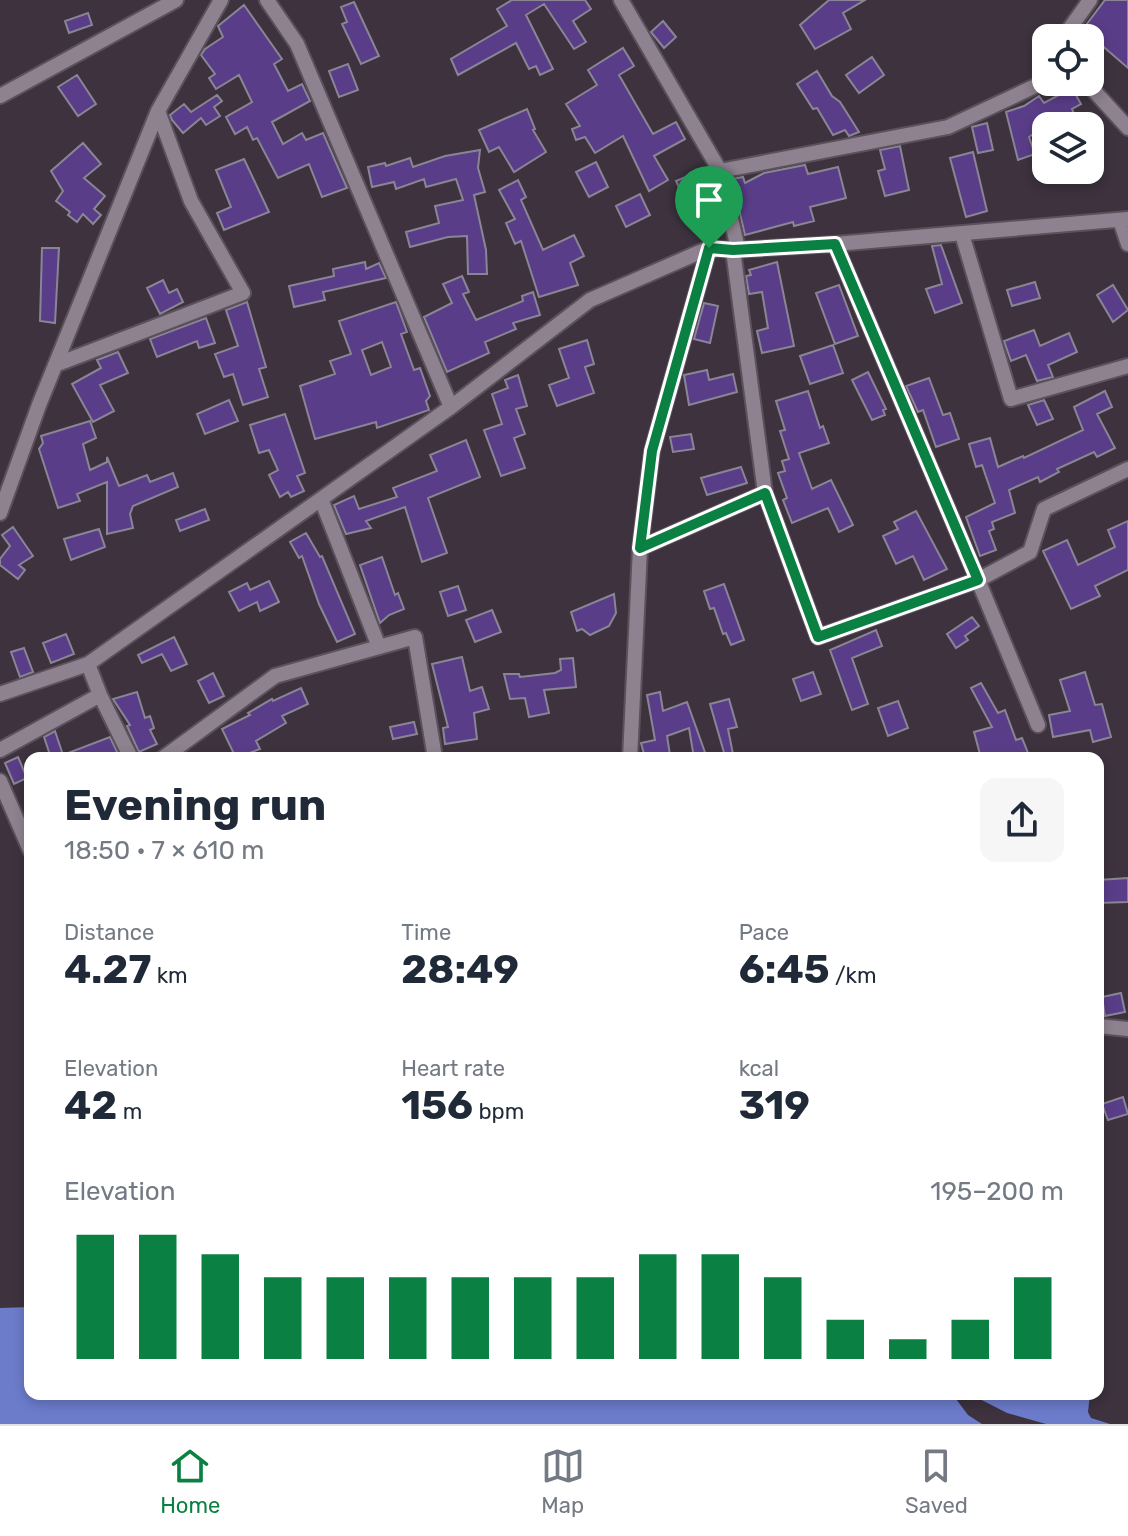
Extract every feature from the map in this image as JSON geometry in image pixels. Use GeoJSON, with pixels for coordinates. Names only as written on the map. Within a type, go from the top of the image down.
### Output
{"type":"FeatureCollection","features":[{"type":"Feature","properties":{"kind":"street"},"geometry":{"type":"LineString","coordinates":[[0,96],[176,0]]}},
{"type":"Feature","properties":{"kind":"street"},"geometry":{"type":"LineString","coordinates":[[1,506],[158,111],[221,0]]}},
{"type":"Feature","properties":{"kind":"street"},"geometry":{"type":"LineString","coordinates":[[267,0],[297,44],[451,407]]}},
{"type":"Feature","properties":{"kind":"street"},"geometry":{"type":"LineString","coordinates":[[621,0],[720,171],[735,249],[765,493],[818,637],[978,580],[1030,552],[1044,509],[1128,469]]}},
{"type":"Feature","properties":{"kind":"street"},"geometry":{"type":"LineString","coordinates":[[1073,24],[1090,0]]}},
{"type":"Feature","properties":{"kind":"street"},"geometry":{"type":"LineString","coordinates":[[720,171],[948,127],[1032,88]]}},
{"type":"Feature","properties":{"kind":"street"},"geometry":{"type":"LineString","coordinates":[[1099,96],[1128,128]]}},
{"type":"Feature","properties":{"kind":"street"},"geometry":{"type":"LineString","coordinates":[[55,365],[243,293],[191,201],[158,111]]}},
{"type":"Feature","properties":{"kind":"street"},"geometry":{"type":"LineString","coordinates":[[0,694],[88,664],[451,407],[590,300],[709,248],[835,244],[1124,220],[1128,244]]}},
{"type":"Feature","properties":{"kind":"street"},"geometry":{"type":"LineString","coordinates":[[962,234],[1011,399],[1128,366]]}},
{"type":"Feature","properties":{"kind":"street"},"geometry":{"type":"LineString","coordinates":[[835,244],[1038,725]]}},
{"type":"Feature","properties":{"kind":"street"},"geometry":{"type":"LineString","coordinates":[[630,752],[640,548],[652,451],[709,248]]}},
{"type":"Feature","properties":{"kind":"street"},"geometry":{"type":"LineString","coordinates":[[640,548],[765,493]]}},
{"type":"Feature","properties":{"kind":"street"},"geometry":{"type":"LineString","coordinates":[[321,499],[379,647]]}},
{"type":"Feature","properties":{"kind":"street"},"geometry":{"type":"LineString","coordinates":[[171,752],[275,676],[415,637],[434,752]]}},
{"type":"Feature","properties":{"kind":"street"},"geometry":{"type":"LineString","coordinates":[[88,664],[128,752]]}},
{"type":"Feature","properties":{"kind":"street"},"geometry":{"type":"LineString","coordinates":[[0,750],[100,695]]}},
{"type":"Feature","properties":{"kind":"street"},"geometry":{"type":"LineString","coordinates":[[0,781],[23,815]]}},
{"type":"Feature","properties":{"kind":"street"},"geometry":{"type":"LineString","coordinates":[[1104,1027],[1128,1029]]}},
{"type":"Feature","properties":{"kind":"water"},"geometry":{"type":"Polygon","coordinates":[[[24,1307],[24,1400],[957,1400],[968,1415],[982,1424],[0,1424],[0,1308],[24,1307]]]}},
{"type":"Feature","properties":{"kind":"water"},"geometry":{"type":"Polygon","coordinates":[[[982,1400],[1089,1400],[1088,1412],[1091,1418],[1110,1424],[1046,1424],[1007,1413],[982,1400]]]}},
{"type":"Feature","properties":{"kind":"building"},"geometry":{"type":"Polygon","coordinates":[[[512,0],[585,0],[591,9],[573,21],[586,42],[574,49],[544,4],[526,15],[553,69],[540,75],[536,66],[529,69],[516,43],[458,75],[451,59],[507,26],[497,9],[512,0]]]}},
{"type":"Feature","properties":{"kind":"building"},"geometry":{"type":"Polygon","coordinates":[[[829,0],[865,0],[843,13],[851,29],[815,49],[800,25],[829,0]]]}},
{"type":"Feature","properties":{"kind":"building"},"geometry":{"type":"Polygon","coordinates":[[[1105,0],[1128,0],[1128,68],[1104,47],[1104,24],[1087,24],[1105,0]]]}},
{"type":"Feature","properties":{"kind":"building"},"geometry":{"type":"Polygon","coordinates":[[[354,2],[379,56],[361,64],[342,24],[347,22],[341,7],[354,2]]]}},
{"type":"Feature","properties":{"kind":"building"},"geometry":{"type":"Polygon","coordinates":[[[244,5],[282,59],[274,64],[288,91],[302,84],[310,101],[272,122],[283,144],[302,133],[306,140],[323,133],[347,188],[322,197],[309,164],[278,178],[257,138],[253,140],[247,127],[235,134],[226,117],[252,102],[239,75],[216,89],[209,78],[215,74],[201,55],[223,37],[218,26],[244,5]]]}},
{"type":"Feature","properties":{"kind":"building"},"geometry":{"type":"Polygon","coordinates":[[[88,13],[92,25],[69,33],[65,21],[88,13]]]}},
{"type":"Feature","properties":{"kind":"building"},"geometry":{"type":"Polygon","coordinates":[[[663,21],[676,37],[664,48],[651,32],[663,21]]]}},
{"type":"Feature","properties":{"kind":"building"},"geometry":{"type":"Polygon","coordinates":[[[623,48],[634,66],[619,75],[653,134],[676,122],[685,139],[654,156],[668,180],[649,191],[623,136],[595,153],[585,137],[576,140],[572,129],[580,126],[566,104],[597,85],[588,70],[623,48]]]}},
{"type":"Feature","properties":{"kind":"building"},"geometry":{"type":"Polygon","coordinates":[[[872,57],[884,75],[859,93],[846,75],[872,57]]]}},
{"type":"Feature","properties":{"kind":"building"},"geometry":{"type":"Polygon","coordinates":[[[348,64],[358,90],[339,97],[329,71],[348,64]]]}},
{"type":"Feature","properties":{"kind":"building"},"geometry":{"type":"Polygon","coordinates":[[[817,71],[859,132],[849,136],[845,130],[833,135],[817,108],[813,109],[797,84],[817,71]]]}},
{"type":"Feature","properties":{"kind":"building"},"geometry":{"type":"Polygon","coordinates":[[[77,75],[96,104],[78,116],[58,87],[77,75]]]}},
{"type":"Feature","properties":{"kind":"building"},"geometry":{"type":"Polygon","coordinates":[[[217,95],[222,101],[214,107],[220,116],[206,125],[201,118],[183,133],[172,120],[170,115],[184,104],[191,112],[217,95]]]}},
{"type":"Feature","properties":{"kind":"building"},"geometry":{"type":"Polygon","coordinates":[[[1039,96],[1044,103],[1057,96],[1076,96],[1081,104],[1072,109],[1073,112],[1032,112],[1032,135],[1029,137],[1032,155],[1018,160],[1006,112],[1024,106],[1039,96]]]}},
{"type":"Feature","properties":{"kind":"building"},"geometry":{"type":"Polygon","coordinates":[[[527,109],[533,130],[546,152],[514,172],[499,147],[489,152],[479,130],[527,109]]]}},
{"type":"Feature","properties":{"kind":"building"},"geometry":{"type":"Polygon","coordinates":[[[987,123],[993,150],[978,153],[972,127],[987,123]]]}},
{"type":"Feature","properties":{"kind":"building"},"geometry":{"type":"Polygon","coordinates":[[[83,143],[101,164],[84,178],[105,196],[94,209],[101,215],[93,224],[83,214],[77,222],[56,201],[63,191],[51,171],[83,143]]]}},
{"type":"Feature","properties":{"kind":"building"},"geometry":{"type":"Polygon","coordinates":[[[900,146],[909,190],[885,196],[878,171],[885,169],[880,150],[900,146]]]}},
{"type":"Feature","properties":{"kind":"building"},"geometry":{"type":"Polygon","coordinates":[[[480,150],[478,168],[485,192],[474,195],[486,250],[487,274],[468,274],[467,236],[448,237],[410,247],[406,232],[439,223],[435,206],[463,200],[456,179],[426,187],[424,179],[396,189],[394,182],[372,187],[368,167],[385,163],[386,166],[410,158],[413,167],[445,156],[480,150]]]}},
{"type":"Feature","properties":{"kind":"building"},"geometry":{"type":"Polygon","coordinates":[[[973,152],[987,211],[966,217],[950,158],[973,152]]]}},
{"type":"Feature","properties":{"kind":"building"},"geometry":{"type":"Polygon","coordinates":[[[244,159],[269,212],[224,230],[217,213],[231,207],[216,170],[244,159]]]}},
{"type":"Feature","properties":{"kind":"building"},"geometry":{"type":"Polygon","coordinates":[[[596,162],[608,187],[589,197],[576,172],[596,162]]]}},
{"type":"Feature","properties":{"kind":"building"},"geometry":{"type":"Polygon","coordinates":[[[805,165],[808,174],[838,167],[846,198],[810,207],[814,221],[794,226],[793,222],[745,235],[732,179],[743,177],[745,183],[764,173],[805,165]]]}},
{"type":"Feature","properties":{"kind":"building"},"geometry":{"type":"Polygon","coordinates":[[[697,172],[713,214],[695,222],[676,181],[697,172]]]}},
{"type":"Feature","properties":{"kind":"building"},"geometry":{"type":"Polygon","coordinates":[[[518,180],[526,197],[521,200],[543,250],[574,235],[584,256],[570,263],[578,285],[539,297],[521,241],[515,244],[506,223],[515,219],[499,190],[518,180]]]}},
{"type":"Feature","properties":{"kind":"building"},"geometry":{"type":"Polygon","coordinates":[[[640,194],[650,215],[626,227],[616,206],[640,194]]]}},
{"type":"Feature","properties":{"kind":"building"},"geometry":{"type":"Polygon","coordinates":[[[941,245],[962,303],[935,313],[926,289],[942,284],[932,246],[941,245]]]}},
{"type":"Feature","properties":{"kind":"building"},"geometry":{"type":"Polygon","coordinates":[[[42,248],[59,248],[55,323],[40,321],[42,248]]]}},
{"type":"Feature","properties":{"kind":"building"},"geometry":{"type":"Polygon","coordinates":[[[365,262],[366,269],[379,263],[386,278],[323,292],[325,300],[294,307],[289,286],[334,276],[333,269],[365,262]]]}},
{"type":"Feature","properties":{"kind":"building"},"geometry":{"type":"Polygon","coordinates":[[[777,262],[794,346],[762,353],[757,331],[768,328],[762,292],[749,294],[746,276],[751,275],[749,270],[777,262]]]}},
{"type":"Feature","properties":{"kind":"building"},"geometry":{"type":"Polygon","coordinates":[[[462,276],[469,292],[463,294],[476,320],[523,301],[522,296],[533,292],[540,315],[513,323],[516,329],[485,342],[489,353],[447,372],[424,317],[452,303],[443,284],[462,276]]]}},
{"type":"Feature","properties":{"kind":"building"},"geometry":{"type":"Polygon","coordinates":[[[163,280],[169,293],[177,289],[183,302],[160,314],[147,288],[163,280]]]}},
{"type":"Feature","properties":{"kind":"building"},"geometry":{"type":"Polygon","coordinates":[[[1035,282],[1040,298],[1012,306],[1007,290],[1035,282]]]}},
{"type":"Feature","properties":{"kind":"building"},"geometry":{"type":"Polygon","coordinates":[[[839,285],[858,336],[835,344],[816,293],[839,285]]]}},
{"type":"Feature","properties":{"kind":"building"},"geometry":{"type":"Polygon","coordinates":[[[1113,285],[1128,310],[1113,322],[1097,295],[1113,285]]]}},
{"type":"Feature","properties":{"kind":"building"},"geometry":{"type":"Polygon","coordinates":[[[247,302],[266,367],[259,369],[268,397],[243,405],[233,374],[224,377],[215,354],[238,346],[226,310],[247,302]]]}},
{"type":"Feature","properties":{"kind":"building"},"geometry":{"type":"Polygon","coordinates":[[[396,302],[407,332],[401,334],[414,370],[420,368],[430,396],[426,401],[429,410],[377,428],[376,422],[315,439],[300,386],[335,374],[330,361],[351,354],[339,321],[396,302]],[[382,342],[362,350],[371,375],[391,367],[382,342]]]}},
{"type":"Feature","properties":{"kind":"building"},"geometry":{"type":"Polygon","coordinates":[[[704,303],[718,306],[710,343],[694,339],[704,303]]]}},
{"type":"Feature","properties":{"kind":"building"},"geometry":{"type":"Polygon","coordinates":[[[206,318],[215,343],[199,348],[197,341],[157,357],[150,339],[206,318]]]}},
{"type":"Feature","properties":{"kind":"building"},"geometry":{"type":"Polygon","coordinates":[[[1034,330],[1040,346],[1069,333],[1077,352],[1048,365],[1053,377],[1037,381],[1026,355],[1011,361],[1004,341],[1034,330]]]}},
{"type":"Feature","properties":{"kind":"building"},"geometry":{"type":"Polygon","coordinates":[[[587,340],[594,364],[585,367],[594,393],[557,406],[549,385],[569,378],[559,349],[587,340]]]}},
{"type":"Feature","properties":{"kind":"building"},"geometry":{"type":"Polygon","coordinates":[[[833,345],[843,373],[810,384],[800,356],[833,345]]]}},
{"type":"Feature","properties":{"kind":"building"},"geometry":{"type":"Polygon","coordinates":[[[118,352],[128,373],[100,385],[114,411],[93,422],[72,384],[101,368],[97,360],[118,352]]]}},
{"type":"Feature","properties":{"kind":"building"},"geometry":{"type":"Polygon","coordinates":[[[707,370],[709,380],[733,374],[737,392],[689,405],[684,375],[707,370]]]}},
{"type":"Feature","properties":{"kind":"building"},"geometry":{"type":"Polygon","coordinates":[[[868,372],[886,409],[883,410],[885,415],[872,420],[852,380],[868,372]]]}},
{"type":"Feature","properties":{"kind":"building"},"geometry":{"type":"Polygon","coordinates":[[[518,375],[527,406],[516,409],[525,434],[514,438],[525,468],[501,476],[484,430],[502,424],[492,394],[508,388],[505,380],[518,375]]]}},
{"type":"Feature","properties":{"kind":"building"},"geometry":{"type":"Polygon","coordinates":[[[929,378],[943,415],[950,413],[959,439],[936,447],[923,410],[918,412],[906,386],[929,378]]]}},
{"type":"Feature","properties":{"kind":"building"},"geometry":{"type":"Polygon","coordinates":[[[808,391],[820,428],[823,426],[829,443],[799,453],[812,489],[831,480],[853,525],[839,532],[828,508],[792,523],[783,500],[787,498],[778,473],[785,471],[782,461],[789,459],[780,431],[785,430],[776,401],[808,391]]]}},
{"type":"Feature","properties":{"kind":"building"},"geometry":{"type":"Polygon","coordinates":[[[1105,391],[1112,407],[1097,414],[1115,448],[1097,457],[1094,452],[1057,469],[1059,472],[1040,482],[1038,477],[1009,490],[1015,513],[992,522],[994,529],[989,531],[996,550],[980,556],[966,517],[995,503],[982,465],[976,467],[969,444],[990,438],[998,467],[1024,458],[1083,430],[1074,407],[1105,391]]]}},
{"type":"Feature","properties":{"kind":"building"},"geometry":{"type":"Polygon","coordinates":[[[229,400],[238,421],[205,434],[197,414],[229,400]]]}},
{"type":"Feature","properties":{"kind":"building"},"geometry":{"type":"Polygon","coordinates":[[[1044,400],[1053,419],[1037,425],[1028,405],[1044,400]]]}},
{"type":"Feature","properties":{"kind":"building"},"geometry":{"type":"Polygon","coordinates":[[[285,414],[305,473],[297,476],[304,491],[291,497],[288,492],[280,497],[269,475],[278,470],[269,450],[259,453],[250,425],[285,414]]]}},
{"type":"Feature","properties":{"kind":"building"},"geometry":{"type":"Polygon","coordinates":[[[90,421],[96,438],[83,444],[90,470],[107,462],[107,457],[119,486],[147,475],[150,482],[173,473],[178,487],[133,506],[130,514],[133,528],[107,534],[107,482],[77,494],[80,501],[58,508],[39,449],[43,443],[41,436],[90,421]]]}},
{"type":"Feature","properties":{"kind":"building"},"geometry":{"type":"Polygon","coordinates":[[[691,434],[694,449],[673,452],[670,437],[691,434]]]}},
{"type":"Feature","properties":{"kind":"building"},"geometry":{"type":"Polygon","coordinates":[[[466,440],[480,477],[428,498],[447,553],[422,562],[405,507],[366,521],[371,528],[346,534],[334,505],[354,496],[359,509],[397,497],[393,488],[437,471],[430,455],[466,440]]]}},
{"type":"Feature","properties":{"kind":"building"},"geometry":{"type":"Polygon","coordinates":[[[741,467],[747,483],[707,495],[701,478],[741,467]]]}},
{"type":"Feature","properties":{"kind":"building"},"geometry":{"type":"Polygon","coordinates":[[[205,509],[209,520],[180,531],[176,520],[205,509]]]}},
{"type":"Feature","properties":{"kind":"building"},"geometry":{"type":"Polygon","coordinates":[[[916,511],[947,569],[924,580],[913,556],[896,564],[883,536],[898,529],[894,522],[916,511]]]}},
{"type":"Feature","properties":{"kind":"building"},"geometry":{"type":"Polygon","coordinates":[[[1128,521],[1128,570],[1095,586],[1100,596],[1071,609],[1043,551],[1067,540],[1078,565],[1115,547],[1108,530],[1128,521]]]}},
{"type":"Feature","properties":{"kind":"building"},"geometry":{"type":"Polygon","coordinates":[[[13,527],[33,556],[19,565],[25,570],[18,579],[0,565],[0,559],[10,546],[2,535],[13,527]]]}},
{"type":"Feature","properties":{"kind":"building"},"geometry":{"type":"Polygon","coordinates":[[[99,529],[105,547],[71,560],[64,539],[99,529]]]}},
{"type":"Feature","properties":{"kind":"building"},"geometry":{"type":"Polygon","coordinates":[[[306,533],[322,556],[355,634],[337,642],[302,556],[299,558],[290,542],[306,533]]]}},
{"type":"Feature","properties":{"kind":"building"},"geometry":{"type":"Polygon","coordinates":[[[382,557],[395,595],[398,593],[404,609],[380,623],[360,565],[382,557]]]}},
{"type":"Feature","properties":{"kind":"building"},"geometry":{"type":"Polygon","coordinates":[[[269,581],[279,602],[260,611],[257,602],[239,611],[229,592],[247,583],[250,590],[269,581]]]}},
{"type":"Feature","properties":{"kind":"building"},"geometry":{"type":"Polygon","coordinates":[[[724,584],[744,640],[731,645],[726,633],[723,634],[714,608],[710,609],[704,591],[724,584]]]}},
{"type":"Feature","properties":{"kind":"building"},"geometry":{"type":"Polygon","coordinates":[[[458,586],[466,610],[448,616],[440,592],[458,586]]]}},
{"type":"Feature","properties":{"kind":"building"},"geometry":{"type":"Polygon","coordinates":[[[614,594],[616,613],[609,626],[590,635],[582,629],[577,631],[571,612],[614,594]]]}},
{"type":"Feature","properties":{"kind":"building"},"geometry":{"type":"Polygon","coordinates":[[[492,610],[501,632],[475,642],[466,620],[492,610]]]}},
{"type":"Feature","properties":{"kind":"building"},"geometry":{"type":"Polygon","coordinates":[[[972,617],[979,626],[965,636],[968,640],[956,648],[947,634],[972,617]]]}},
{"type":"Feature","properties":{"kind":"building"},"geometry":{"type":"Polygon","coordinates":[[[876,630],[882,646],[852,658],[868,704],[852,710],[830,650],[876,630]]]}},
{"type":"Feature","properties":{"kind":"building"},"geometry":{"type":"Polygon","coordinates":[[[66,634],[74,654],[51,663],[43,643],[66,634]]]}},
{"type":"Feature","properties":{"kind":"building"},"geometry":{"type":"Polygon","coordinates":[[[174,637],[187,664],[171,671],[162,654],[142,663],[138,655],[174,637]]]}},
{"type":"Feature","properties":{"kind":"building"},"geometry":{"type":"Polygon","coordinates":[[[24,648],[33,672],[20,677],[11,652],[24,648]]]}},
{"type":"Feature","properties":{"kind":"building"},"geometry":{"type":"Polygon","coordinates":[[[462,657],[470,691],[482,687],[489,709],[474,713],[477,739],[445,744],[443,728],[448,727],[432,664],[462,657]]]}},
{"type":"Feature","properties":{"kind":"building"},"geometry":{"type":"Polygon","coordinates":[[[573,658],[576,687],[544,690],[549,713],[529,717],[525,698],[510,699],[504,674],[519,674],[520,677],[555,673],[561,670],[560,659],[573,658]]]}},
{"type":"Feature","properties":{"kind":"building"},"geometry":{"type":"Polygon","coordinates":[[[813,672],[821,694],[801,701],[793,679],[813,672]]]}},
{"type":"Feature","properties":{"kind":"building"},"geometry":{"type":"Polygon","coordinates":[[[1085,672],[1095,705],[1102,704],[1111,737],[1093,742],[1090,730],[1053,737],[1049,715],[1070,711],[1060,680],[1085,672]]]}},
{"type":"Feature","properties":{"kind":"building"},"geometry":{"type":"Polygon","coordinates":[[[213,673],[224,696],[209,703],[198,681],[213,673]]]}},
{"type":"Feature","properties":{"kind":"building"},"geometry":{"type":"Polygon","coordinates":[[[981,683],[998,713],[1005,710],[1016,740],[1022,738],[1028,752],[979,752],[974,732],[992,727],[971,688],[981,683]]]}},
{"type":"Feature","properties":{"kind":"building"},"geometry":{"type":"Polygon","coordinates":[[[301,688],[308,704],[282,716],[286,723],[256,741],[260,749],[233,752],[222,729],[301,688]]]}},
{"type":"Feature","properties":{"kind":"building"},"geometry":{"type":"Polygon","coordinates":[[[137,692],[145,718],[150,716],[154,728],[150,730],[157,744],[139,752],[127,726],[130,725],[113,699],[137,692]]]}},
{"type":"Feature","properties":{"kind":"building"},"geometry":{"type":"Polygon","coordinates":[[[660,692],[663,711],[687,702],[705,752],[693,752],[689,728],[667,736],[670,752],[643,752],[641,743],[655,740],[647,695],[660,692]]]}},
{"type":"Feature","properties":{"kind":"building"},"geometry":{"type":"Polygon","coordinates":[[[729,699],[737,727],[728,729],[733,752],[724,752],[710,704],[729,699]]]}},
{"type":"Feature","properties":{"kind":"building"},"geometry":{"type":"Polygon","coordinates":[[[898,701],[908,728],[888,736],[878,708],[898,701]]]}},
{"type":"Feature","properties":{"kind":"building"},"geometry":{"type":"Polygon","coordinates":[[[414,722],[417,734],[393,739],[390,727],[414,722]]]}},
{"type":"Feature","properties":{"kind":"building"},"geometry":{"type":"Polygon","coordinates":[[[55,731],[62,752],[49,752],[44,737],[55,731]]]}},
{"type":"Feature","properties":{"kind":"building"},"geometry":{"type":"Polygon","coordinates":[[[110,737],[117,752],[71,752],[110,737]]]}},
{"type":"Feature","properties":{"kind":"building"},"geometry":{"type":"Polygon","coordinates":[[[18,757],[24,779],[14,784],[5,763],[18,757]]]}},
{"type":"Feature","properties":{"kind":"building"},"geometry":{"type":"Polygon","coordinates":[[[1128,878],[1128,902],[1104,903],[1104,880],[1128,878]]]}},
{"type":"Feature","properties":{"kind":"building"},"geometry":{"type":"Polygon","coordinates":[[[1121,993],[1125,1012],[1105,1016],[1104,997],[1121,993]]]}},
{"type":"Feature","properties":{"kind":"building"},"geometry":{"type":"Polygon","coordinates":[[[1123,1097],[1128,1114],[1108,1120],[1104,1103],[1123,1097]]]}},
{"type":"Feature","properties":{"kind":"route"},"geometry":{"type":"LineString","coordinates":[[835,244],[978,580],[818,637],[765,493],[640,548],[652,451],[709,248],[733,250],[835,244]]}}]}
